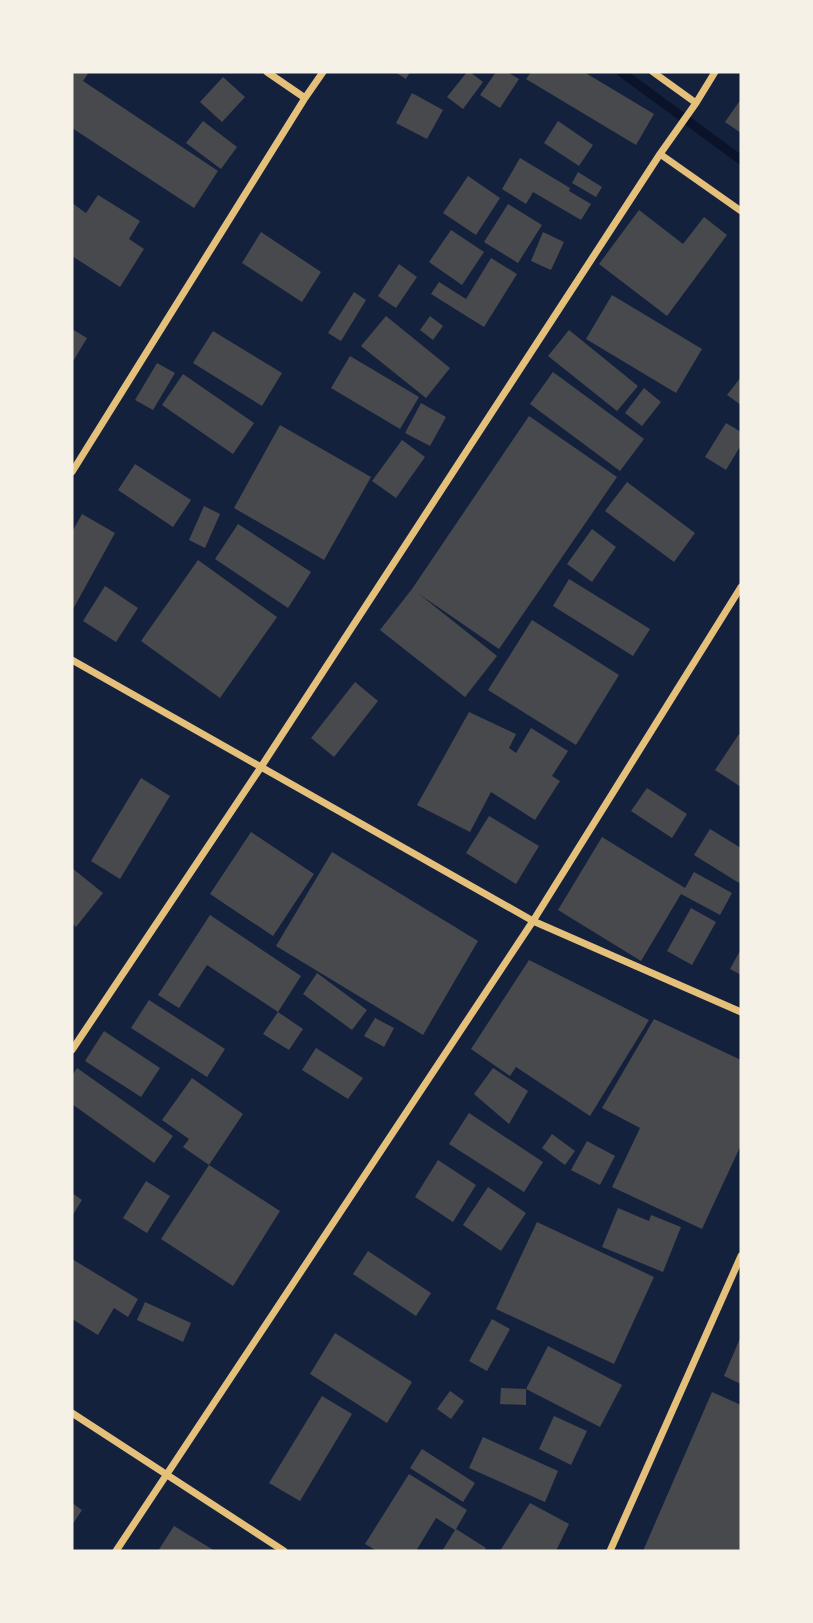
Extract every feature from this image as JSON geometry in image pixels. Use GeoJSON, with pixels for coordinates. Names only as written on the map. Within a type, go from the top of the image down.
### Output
{"type":"FeatureCollection","features":[{"type":"Feature","properties":{"kind":"street"},"geometry":{"type":"LineString","coordinates":[[267,72],[305,98]]}},
{"type":"Feature","properties":{"kind":"street"},"geometry":{"type":"LineString","coordinates":[[72,472],[323,72]]}},
{"type":"Feature","properties":{"kind":"street"},"geometry":{"type":"LineString","coordinates":[[653,72],[696,103]]}},
{"type":"Feature","properties":{"kind":"street"},"geometry":{"type":"LineString","coordinates":[[72,1050],[261,767],[715,72]]}},
{"type":"Feature","properties":{"kind":"street"},"geometry":{"type":"LineString","coordinates":[[660,154],[741,211]]}},
{"type":"Feature","properties":{"kind":"street"},"geometry":{"type":"LineString","coordinates":[[116,1551],[533,921],[741,587]]}},
{"type":"Feature","properties":{"kind":"street"},"geometry":{"type":"LineString","coordinates":[[72,660],[533,921],[741,1012]]}},
{"type":"Feature","properties":{"kind":"street"},"geometry":{"type":"LineString","coordinates":[[610,1551],[741,1256]]}},
{"type":"Feature","properties":{"kind":"street"},"geometry":{"type":"LineString","coordinates":[[72,1413],[284,1551]]}},
{"type":"Feature","properties":{"kind":"building"},"geometry":{"type":"Polygon","coordinates":[[[72,72],[89,72],[83,81],[218,171],[194,208],[72,128],[72,72]]]}},
{"type":"Feature","properties":{"kind":"building"},"geometry":{"type":"Polygon","coordinates":[[[395,72],[410,72],[406,79],[395,72]]]}},
{"type":"Feature","properties":{"kind":"building"},"geometry":{"type":"Polygon","coordinates":[[[467,72],[483,82],[463,109],[447,97],[467,72]]]}},
{"type":"Feature","properties":{"kind":"building"},"geometry":{"type":"Polygon","coordinates":[[[496,72],[507,72],[519,79],[500,108],[480,95],[496,72]]]}},
{"type":"Feature","properties":{"kind":"building"},"geometry":{"type":"Polygon","coordinates":[[[531,72],[584,72],[654,114],[636,145],[526,79],[531,72]]]}},
{"type":"Feature","properties":{"kind":"building"},"geometry":{"type":"Polygon","coordinates":[[[223,77],[245,97],[222,122],[200,102],[223,77]]]}},
{"type":"Feature","properties":{"kind":"building"},"geometry":{"type":"Polygon","coordinates":[[[412,93],[443,110],[427,139],[396,123],[412,93]]]}},
{"type":"Feature","properties":{"kind":"building"},"geometry":{"type":"Polygon","coordinates":[[[741,99],[741,133],[725,122],[741,99]]]}},
{"type":"Feature","properties":{"kind":"building"},"geometry":{"type":"Polygon","coordinates":[[[203,121],[237,147],[221,169],[186,143],[203,121]]]}},
{"type":"Feature","properties":{"kind":"building"},"geometry":{"type":"Polygon","coordinates":[[[558,121],[593,145],[579,166],[544,143],[558,121]]]}},
{"type":"Feature","properties":{"kind":"building"},"geometry":{"type":"Polygon","coordinates":[[[520,158],[591,204],[581,220],[533,192],[526,204],[502,189],[520,158]]]}},
{"type":"Feature","properties":{"kind":"building"},"geometry":{"type":"Polygon","coordinates":[[[578,172],[602,187],[596,197],[572,183],[578,172]]]}},
{"type":"Feature","properties":{"kind":"building"},"geometry":{"type":"Polygon","coordinates":[[[468,176],[500,198],[476,235],[443,213],[468,176]]]}},
{"type":"Feature","properties":{"kind":"building"},"geometry":{"type":"Polygon","coordinates":[[[98,195],[140,221],[129,239],[144,249],[120,287],[72,256],[72,203],[86,213],[98,195]]]}},
{"type":"Feature","properties":{"kind":"building"},"geometry":{"type":"Polygon","coordinates":[[[508,204],[542,225],[518,263],[484,242],[508,204]]]}},
{"type":"Feature","properties":{"kind":"building"},"geometry":{"type":"Polygon","coordinates":[[[639,210],[683,244],[704,217],[727,235],[667,316],[599,264],[639,210]]]}},
{"type":"Feature","properties":{"kind":"building"},"geometry":{"type":"Polygon","coordinates":[[[451,230],[484,252],[462,285],[429,262],[451,230]]]}},
{"type":"Feature","properties":{"kind":"building"},"geometry":{"type":"Polygon","coordinates":[[[261,232],[321,272],[302,302],[242,263],[261,232]]]}},
{"type":"Feature","properties":{"kind":"building"},"geometry":{"type":"Polygon","coordinates":[[[543,232],[564,242],[551,270],[531,261],[543,232]]]}},
{"type":"Feature","properties":{"kind":"building"},"geometry":{"type":"Polygon","coordinates":[[[491,258],[517,274],[484,327],[431,294],[439,282],[466,299],[491,258]]]}},
{"type":"Feature","properties":{"kind":"building"},"geometry":{"type":"Polygon","coordinates":[[[399,264],[417,277],[396,308],[378,296],[399,264]]]}},
{"type":"Feature","properties":{"kind":"building"},"geometry":{"type":"Polygon","coordinates":[[[354,292],[366,300],[341,341],[328,333],[354,292]]]}},
{"type":"Feature","properties":{"kind":"building"},"geometry":{"type":"Polygon","coordinates":[[[612,295],[702,349],[676,393],[586,339],[612,295]]]}},
{"type":"Feature","properties":{"kind":"building"},"geometry":{"type":"Polygon","coordinates":[[[386,316],[450,368],[426,398],[361,346],[386,316]]]}},
{"type":"Feature","properties":{"kind":"building"},"geometry":{"type":"Polygon","coordinates":[[[430,316],[443,326],[433,340],[420,330],[430,316]]]}},
{"type":"Feature","properties":{"kind":"building"},"geometry":{"type":"Polygon","coordinates":[[[72,329],[87,338],[72,363],[72,329]]]}},
{"type":"Feature","properties":{"kind":"building"},"geometry":{"type":"Polygon","coordinates":[[[569,330],[638,386],[617,411],[548,356],[569,330]]]}},
{"type":"Feature","properties":{"kind":"building"},"geometry":{"type":"Polygon","coordinates":[[[213,331],[282,373],[262,406],[193,363],[213,331]]]}},
{"type":"Feature","properties":{"kind":"building"},"geometry":{"type":"Polygon","coordinates":[[[350,356],[419,397],[400,429],[331,388],[350,356]]]}},
{"type":"Feature","properties":{"kind":"building"},"geometry":{"type":"Polygon","coordinates":[[[157,363],[175,373],[153,410],[135,400],[157,363]]]}},
{"type":"Feature","properties":{"kind":"building"},"geometry":{"type":"Polygon","coordinates":[[[553,372],[644,439],[620,471],[530,404],[553,372]]]}},
{"type":"Feature","properties":{"kind":"building"},"geometry":{"type":"Polygon","coordinates":[[[183,374],[254,423],[233,454],[162,405],[183,374]]]}},
{"type":"Feature","properties":{"kind":"building"},"geometry":{"type":"Polygon","coordinates":[[[741,377],[741,405],[727,395],[741,377]]]}},
{"type":"Feature","properties":{"kind":"building"},"geometry":{"type":"Polygon","coordinates":[[[644,388],[661,402],[642,426],[625,413],[644,388]]]}},
{"type":"Feature","properties":{"kind":"building"},"geometry":{"type":"Polygon","coordinates":[[[421,403],[446,417],[430,446],[405,433],[421,403]]]}},
{"type":"Feature","properties":{"kind":"building"},"geometry":{"type":"Polygon","coordinates":[[[529,416],[617,477],[499,649],[419,594],[497,656],[465,697],[380,630],[412,589],[529,416]]]}},
{"type":"Feature","properties":{"kind":"building"},"geometry":{"type":"Polygon","coordinates":[[[726,423],[741,432],[741,445],[726,470],[705,457],[726,423]]]}},
{"type":"Feature","properties":{"kind":"building"},"geometry":{"type":"Polygon","coordinates":[[[280,425],[371,477],[324,560],[234,508],[280,425]]]}},
{"type":"Feature","properties":{"kind":"building"},"geometry":{"type":"Polygon","coordinates":[[[402,440],[425,457],[396,498],[372,481],[402,440]]]}},
{"type":"Feature","properties":{"kind":"building"},"geometry":{"type":"Polygon","coordinates":[[[135,464],[191,500],[173,527],[118,490],[135,464]]]}},
{"type":"Feature","properties":{"kind":"building"},"geometry":{"type":"Polygon","coordinates":[[[627,482],[695,533],[674,562],[605,511],[627,482]]]}},
{"type":"Feature","properties":{"kind":"building"},"geometry":{"type":"Polygon","coordinates":[[[204,506],[220,514],[205,548],[189,540],[204,506]]]}},
{"type":"Feature","properties":{"kind":"building"},"geometry":{"type":"Polygon","coordinates":[[[82,514],[115,533],[72,611],[72,532],[82,514]]]}},
{"type":"Feature","properties":{"kind":"building"},"geometry":{"type":"Polygon","coordinates":[[[238,524],[311,572],[288,608],[215,559],[238,524]]]}},
{"type":"Feature","properties":{"kind":"building"},"geometry":{"type":"Polygon","coordinates":[[[592,529],[616,547],[592,582],[567,564],[592,529]]]}},
{"type":"Feature","properties":{"kind":"building"},"geometry":{"type":"Polygon","coordinates":[[[198,560],[277,617],[220,698],[141,641],[198,560]]]}},
{"type":"Feature","properties":{"kind":"building"},"geometry":{"type":"Polygon","coordinates":[[[569,579],[650,629],[633,656],[553,606],[569,579]]]}},
{"type":"Feature","properties":{"kind":"building"},"geometry":{"type":"Polygon","coordinates":[[[105,586],[138,608],[116,642],[83,621],[105,586]]]}},
{"type":"Feature","properties":{"kind":"building"},"geometry":{"type":"Polygon","coordinates":[[[532,620],[619,675],[576,745],[488,690],[532,620]]]}},
{"type":"Feature","properties":{"kind":"building"},"geometry":{"type":"Polygon","coordinates":[[[355,682],[378,701],[334,757],[311,738],[355,682]]]}},
{"type":"Feature","properties":{"kind":"building"},"geometry":{"type":"Polygon","coordinates":[[[469,712],[516,734],[509,748],[516,753],[531,728],[568,751],[552,776],[560,781],[535,820],[491,792],[470,832],[417,805],[469,712]]]}},
{"type":"Feature","properties":{"kind":"building"},"geometry":{"type":"Polygon","coordinates":[[[739,734],[741,736],[741,787],[715,770],[739,734]]]}},
{"type":"Feature","properties":{"kind":"building"},"geometry":{"type":"Polygon","coordinates":[[[141,778],[170,796],[120,879],[91,861],[141,778]]]}},
{"type":"Feature","properties":{"kind":"building"},"geometry":{"type":"Polygon","coordinates":[[[647,788],[687,814],[672,838],[631,811],[647,788]]]}},
{"type":"Feature","properties":{"kind":"building"},"geometry":{"type":"Polygon","coordinates":[[[489,816],[539,846],[516,884],[466,853],[489,816]]]}},
{"type":"Feature","properties":{"kind":"building"},"geometry":{"type":"Polygon","coordinates":[[[710,829],[741,848],[739,883],[694,855],[710,829]]]}},
{"type":"Feature","properties":{"kind":"building"},"geometry":{"type":"Polygon","coordinates":[[[251,832],[314,874],[273,936],[210,894],[251,832]]]}},
{"type":"Feature","properties":{"kind":"building"},"geometry":{"type":"Polygon","coordinates":[[[602,837],[685,888],[694,872],[732,893],[720,915],[681,894],[641,961],[558,910],[602,837]]]}},
{"type":"Feature","properties":{"kind":"building"},"geometry":{"type":"Polygon","coordinates":[[[332,852],[478,941],[423,1035],[276,946],[332,852]]]}},
{"type":"Feature","properties":{"kind":"building"},"geometry":{"type":"Polygon","coordinates":[[[72,868],[103,893],[76,927],[72,923],[72,868]]]}},
{"type":"Feature","properties":{"kind":"building"},"geometry":{"type":"Polygon","coordinates":[[[691,908],[716,922],[692,965],[667,951],[691,908]]]}},
{"type":"Feature","properties":{"kind":"building"},"geometry":{"type":"Polygon","coordinates":[[[210,915],[301,976],[278,1012],[207,965],[179,1008],[158,995],[210,915]]]}},
{"type":"Feature","properties":{"kind":"building"},"geometry":{"type":"Polygon","coordinates":[[[741,949],[741,975],[730,969],[741,949]]]}},
{"type":"Feature","properties":{"kind":"building"},"geometry":{"type":"Polygon","coordinates":[[[529,960],[649,1020],[590,1116],[516,1067],[510,1076],[471,1049],[529,960]]]}},
{"type":"Feature","properties":{"kind":"building"},"geometry":{"type":"Polygon","coordinates":[[[317,973],[367,1010],[352,1030],[303,994],[317,973]]]}},
{"type":"Feature","properties":{"kind":"building"},"geometry":{"type":"Polygon","coordinates":[[[149,1000],[225,1049],[207,1077],[131,1028],[149,1000]]]}},
{"type":"Feature","properties":{"kind":"building"},"geometry":{"type":"Polygon","coordinates":[[[278,1012],[303,1029],[289,1050],[263,1034],[278,1012]]]}},
{"type":"Feature","properties":{"kind":"building"},"geometry":{"type":"Polygon","coordinates":[[[375,1018],[394,1028],[384,1047],[364,1036],[375,1018]]]}},
{"type":"Feature","properties":{"kind":"building"},"geometry":{"type":"Polygon","coordinates":[[[654,1019],[741,1060],[741,1145],[702,1229],[612,1187],[640,1128],[602,1108],[654,1019]]]}},
{"type":"Feature","properties":{"kind":"building"},"geometry":{"type":"Polygon","coordinates":[[[104,1031],[160,1068],[141,1097],[85,1061],[104,1031]]]}},
{"type":"Feature","properties":{"kind":"building"},"geometry":{"type":"Polygon","coordinates":[[[316,1048],[363,1078],[348,1099],[302,1070],[316,1048]]]}},
{"type":"Feature","properties":{"kind":"building"},"geometry":{"type":"Polygon","coordinates":[[[77,1068],[173,1136],[154,1163],[72,1104],[72,1076],[77,1068]]]}},
{"type":"Feature","properties":{"kind":"building"},"geometry":{"type":"Polygon","coordinates":[[[493,1068],[528,1091],[509,1124],[474,1094],[493,1068]]]}},
{"type":"Feature","properties":{"kind":"building"},"geometry":{"type":"Polygon","coordinates":[[[192,1078],[243,1114],[209,1165],[183,1147],[189,1139],[162,1120],[192,1078]]]}},
{"type":"Feature","properties":{"kind":"building"},"geometry":{"type":"Polygon","coordinates":[[[469,1113],[543,1162],[524,1192],[449,1144],[469,1113]]]}},
{"type":"Feature","properties":{"kind":"building"},"geometry":{"type":"Polygon","coordinates":[[[552,1134],[575,1151],[565,1165],[542,1148],[552,1134]]]}},
{"type":"Feature","properties":{"kind":"building"},"geometry":{"type":"Polygon","coordinates":[[[587,1141],[615,1156],[600,1185],[571,1170],[587,1141]]]}},
{"type":"Feature","properties":{"kind":"building"},"geometry":{"type":"Polygon","coordinates":[[[438,1160],[476,1185],[453,1222],[415,1197],[438,1160]]]}},
{"type":"Feature","properties":{"kind":"building"},"geometry":{"type":"Polygon","coordinates":[[[209,1165],[280,1211],[233,1286],[161,1239],[209,1165]]]}},
{"type":"Feature","properties":{"kind":"building"},"geometry":{"type":"Polygon","coordinates":[[[146,1181],[170,1196],[147,1233],[123,1218],[146,1181]]]}},
{"type":"Feature","properties":{"kind":"building"},"geometry":{"type":"Polygon","coordinates":[[[488,1187],[526,1213],[501,1251],[463,1225],[488,1187]]]}},
{"type":"Feature","properties":{"kind":"building"},"geometry":{"type":"Polygon","coordinates":[[[72,1193],[82,1200],[72,1216],[72,1193]]]}},
{"type":"Feature","properties":{"kind":"building"},"geometry":{"type":"Polygon","coordinates":[[[618,1208],[649,1221],[651,1215],[681,1227],[663,1272],[602,1247],[618,1208]]]}},
{"type":"Feature","properties":{"kind":"building"},"geometry":{"type":"Polygon","coordinates":[[[537,1222],[654,1277],[614,1364],[496,1309],[537,1222]]]}},
{"type":"Feature","properties":{"kind":"building"},"geometry":{"type":"Polygon","coordinates":[[[368,1251],[431,1293],[416,1316],[353,1274],[368,1251]]]}},
{"type":"Feature","properties":{"kind":"building"},"geometry":{"type":"Polygon","coordinates":[[[72,1259],[138,1299],[128,1317],[114,1308],[98,1335],[72,1319],[72,1259]]]}},
{"type":"Feature","properties":{"kind":"building"},"geometry":{"type":"Polygon","coordinates":[[[145,1302],[191,1323],[183,1342],[137,1320],[145,1302]]]}},
{"type":"Feature","properties":{"kind":"building"},"geometry":{"type":"Polygon","coordinates":[[[492,1319],[510,1329],[487,1371],[469,1361],[492,1319]]]}},
{"type":"Feature","properties":{"kind":"building"},"geometry":{"type":"Polygon","coordinates":[[[335,1333],[412,1382],[387,1423],[310,1374],[335,1333]]]}},
{"type":"Feature","properties":{"kind":"building"},"geometry":{"type":"Polygon","coordinates":[[[741,1336],[741,1384],[724,1376],[741,1336]]]}},
{"type":"Feature","properties":{"kind":"building"},"geometry":{"type":"Polygon","coordinates":[[[548,1346],[622,1385],[600,1427],[526,1389],[548,1346]]]}},
{"type":"Feature","properties":{"kind":"building"},"geometry":{"type":"Polygon","coordinates":[[[501,1388],[526,1389],[526,1405],[500,1404],[501,1388]]]}},
{"type":"Feature","properties":{"kind":"building"},"geometry":{"type":"Polygon","coordinates":[[[450,1391],[464,1401],[451,1419],[437,1409],[450,1391]]]}},
{"type":"Feature","properties":{"kind":"building"},"geometry":{"type":"Polygon","coordinates":[[[712,1392],[741,1405],[741,1551],[643,1551],[712,1392]]]}},
{"type":"Feature","properties":{"kind":"building"},"geometry":{"type":"Polygon","coordinates":[[[322,1396],[352,1414],[300,1501],[269,1483],[322,1396]]]}},
{"type":"Feature","properties":{"kind":"building"},"geometry":{"type":"Polygon","coordinates":[[[554,1416],[587,1431],[571,1465],[539,1449],[554,1416]]]}},
{"type":"Feature","properties":{"kind":"building"},"geometry":{"type":"Polygon","coordinates":[[[483,1437],[558,1471],[545,1502],[469,1468],[483,1437]]]}},
{"type":"Feature","properties":{"kind":"building"},"geometry":{"type":"Polygon","coordinates":[[[422,1449],[475,1483],[463,1502],[410,1468],[422,1449]]]}},
{"type":"Feature","properties":{"kind":"building"},"geometry":{"type":"Polygon","coordinates":[[[409,1474],[467,1510],[456,1529],[486,1548],[484,1551],[442,1551],[455,1530],[436,1518],[416,1551],[377,1551],[365,1544],[409,1474]]]}},
{"type":"Feature","properties":{"kind":"building"},"geometry":{"type":"Polygon","coordinates":[[[72,1503],[82,1510],[72,1525],[72,1503]]]}},
{"type":"Feature","properties":{"kind":"building"},"geometry":{"type":"Polygon","coordinates":[[[530,1503],[569,1524],[556,1551],[500,1551],[530,1503]]]}},
{"type":"Feature","properties":{"kind":"building"},"geometry":{"type":"Polygon","coordinates":[[[174,1526],[215,1551],[158,1551],[174,1526]]]}},
{"type":"Feature","properties":{"kind":"waterway"},"geometry":{"type":"LineString","coordinates":[[621,72],[741,160]]}}]}
